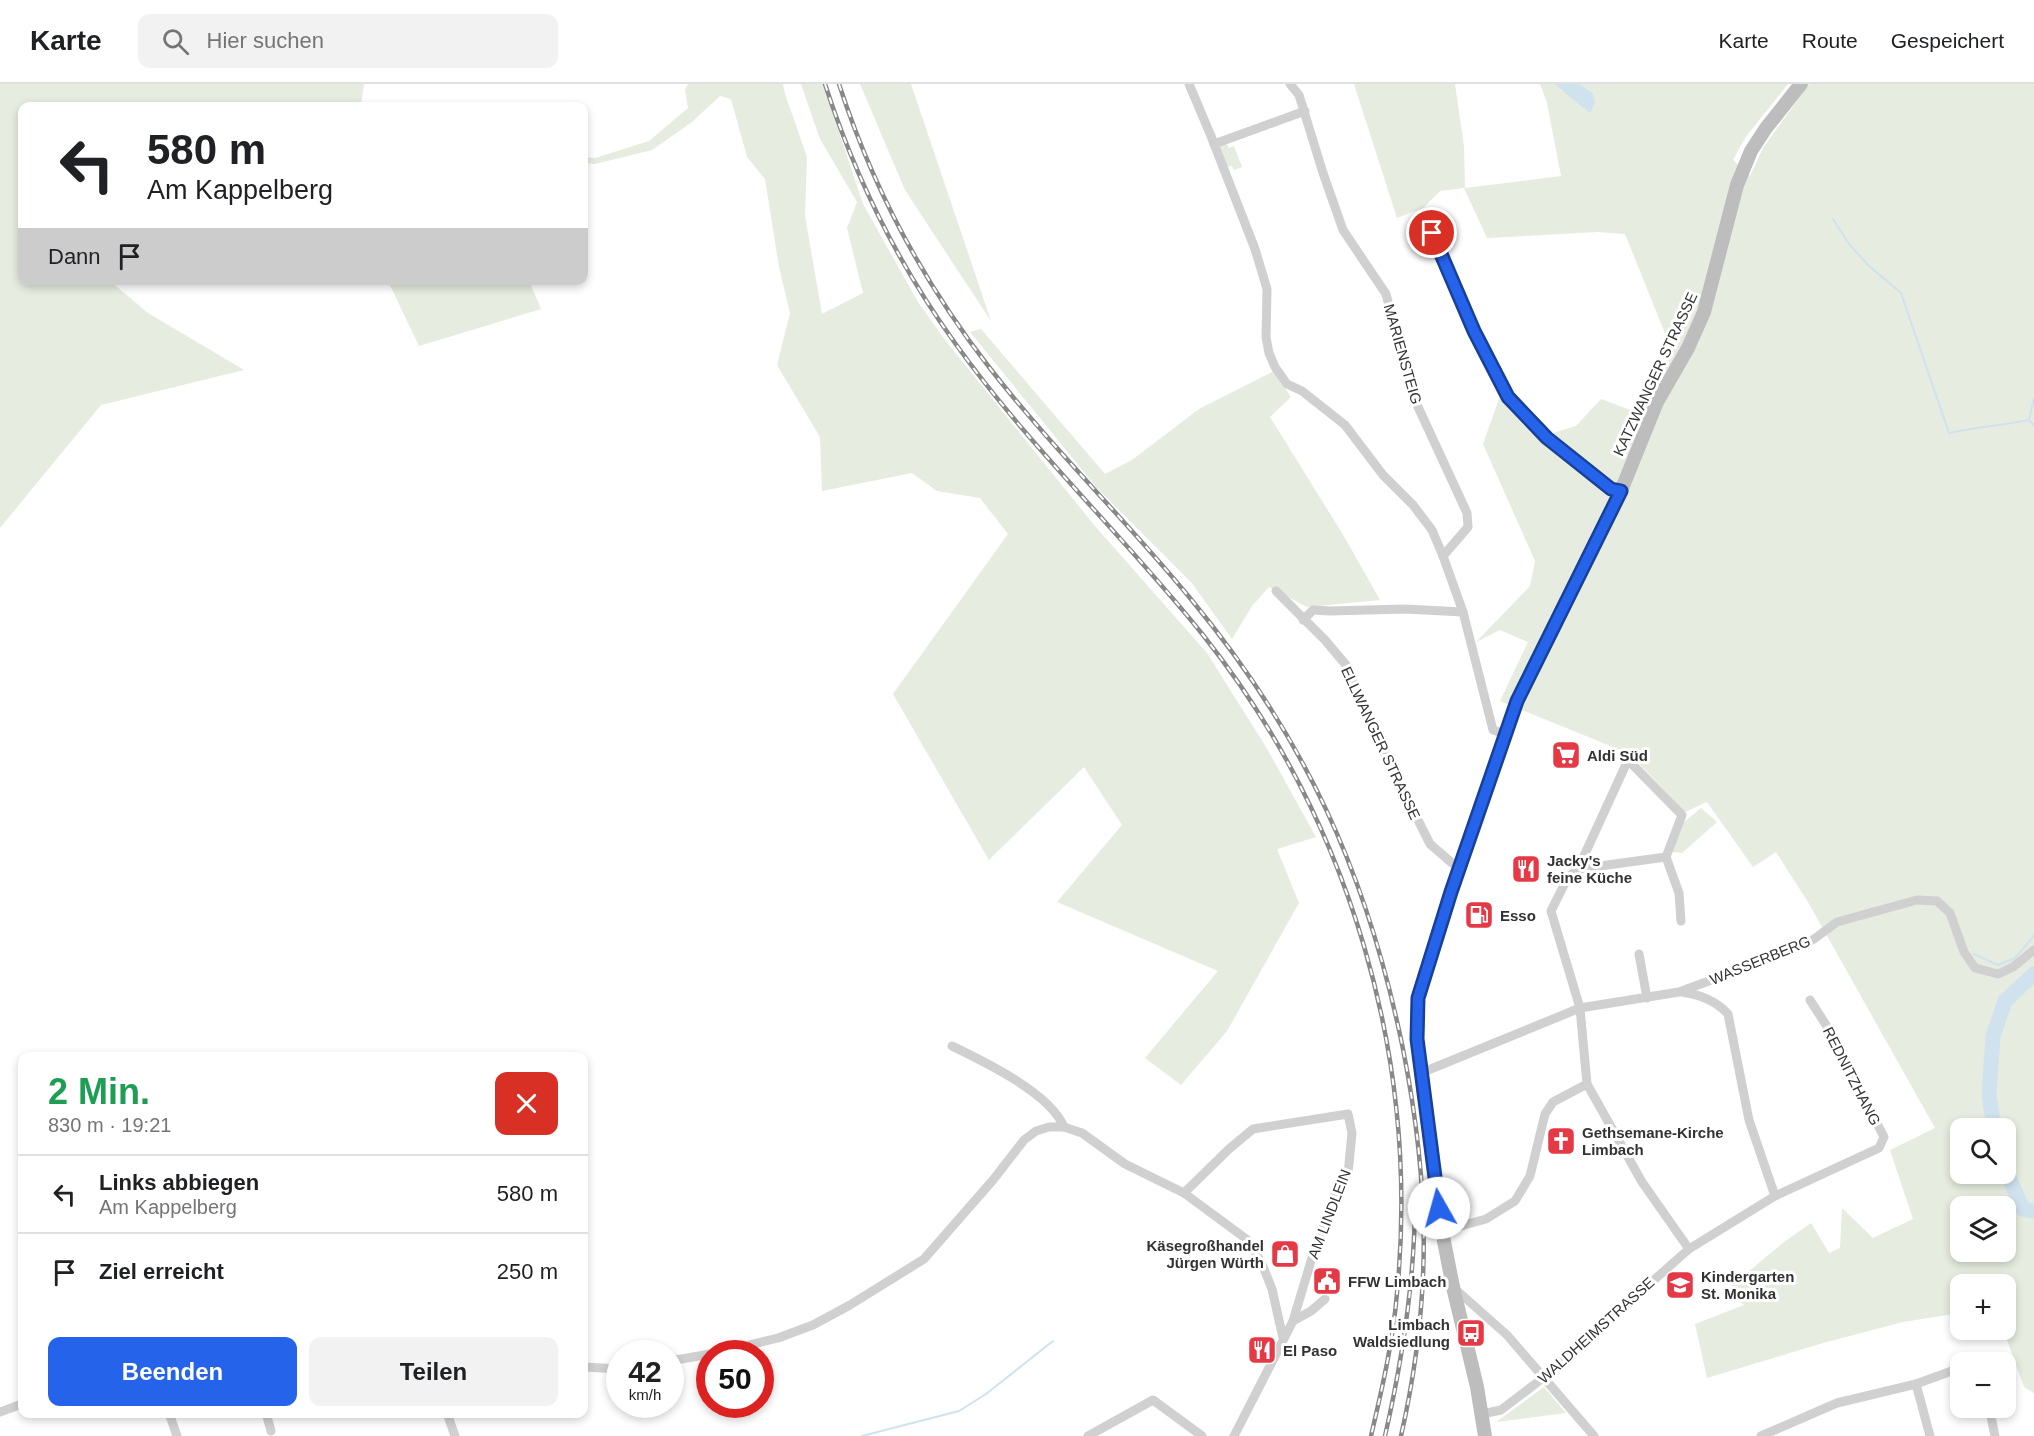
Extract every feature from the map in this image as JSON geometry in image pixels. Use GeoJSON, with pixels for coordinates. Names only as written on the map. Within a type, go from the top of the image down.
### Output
{"type":"FeatureCollection","features":[{"type":"Feature","properties":{"kind":"main road","name":"KATZWANGER STRASSE"},"geometry":{"type":"LineString","coordinates":[[1485,1436],[1442,1231],[1417,1039],[1418,998],[1517,701],[1621,491],[1657,402],[1704,312],[1743,168],[1766,128],[1801,84]]}},
{"type":"Feature","properties":{"kind":"street"},"geometry":{"type":"LineString","coordinates":[[1189,84],[1256,249],[1267,289],[1266,337],[1275,367],[1287,384],[1302,391],[1345,425],[1383,475],[1413,505],[1432,530],[1463,612],[1488,717],[1493,730],[1505,734]]}},
{"type":"Feature","properties":{"kind":"street","name":"MARIENSTEIG"},"geometry":{"type":"LineString","coordinates":[[1290,84],[1299,95],[1305,111],[1343,230],[1386,294],[1413,396],[1467,513],[1468,527],[1443,555]]}},
{"type":"Feature","properties":{"kind":"street"},"geometry":{"type":"LineString","coordinates":[[1214,144],[1305,111]]}},
{"type":"Feature","properties":{"kind":"street"},"geometry":{"type":"LineString","coordinates":[[1424,213],[1474,331],[1508,397],[1547,438],[1611,489],[1621,491]]}},
{"type":"Feature","properties":{"kind":"street","name":"ELLWANGER STRASSE"},"geometry":{"type":"LineString","coordinates":[[1276,591],[1346,665],[1374,732],[1430,843],[1452,863],[1461,865]]}},
{"type":"Feature","properties":{"kind":"street"},"geometry":{"type":"LineString","coordinates":[[1303,620],[1313,610],[1405,609],[1463,612]]}},
{"type":"Feature","properties":{"kind":"street"},"geometry":{"type":"LineString","coordinates":[[1682,921],[1679,892],[1666,857],[1682,815],[1628,760],[1578,869],[1568,877],[1551,911],[1580,1008],[1587,1084],[1642,1182],[1689,1249]]}},
{"type":"Feature","properties":{"kind":"street"},"geometry":{"type":"LineString","coordinates":[[1578,869],[1666,857]]}},
{"type":"Feature","properties":{"kind":"street","name":"WASSERBERG"},"geometry":{"type":"LineString","coordinates":[[1421,1073],[1580,1008],[1679,992],[1790,951],[1814,939],[1837,922],[1917,900],[1937,901],[1950,913],[1964,952],[1975,968],[1998,974],[2013,967],[2034,950]]}},
{"type":"Feature","properties":{"kind":"street"},"geometry":{"type":"LineString","coordinates":[[1639,954],[1647,998]]}},
{"type":"Feature","properties":{"kind":"street"},"geometry":{"type":"LineString","coordinates":[[1679,992],[1700,995],[1719,1005],[1728,1014],[1749,1120],[1775,1196]]}},
{"type":"Feature","properties":{"kind":"street","name":"REDNITZHANG"},"geometry":{"type":"LineString","coordinates":[[1775,1196],[1879,1148],[1884,1137],[1828,1028],[1810,1000]]}},
{"type":"Feature","properties":{"kind":"street"},"geometry":{"type":"LineString","coordinates":[[952,1047],[1000,1069],[1032,1091],[1060,1117],[1064,1127]]}},
{"type":"Feature","properties":{"kind":"street"},"geometry":{"type":"LineString","coordinates":[[1442,1231],[1486,1219],[1515,1201],[1530,1176],[1545,1114],[1553,1102],[1587,1084]]}},
{"type":"Feature","properties":{"kind":"street","name":"AM LINDLEIN"},"geometry":{"type":"LineString","coordinates":[[1184,1193],[1253,1129],[1348,1114],[1352,1133],[1348,1174],[1336,1191],[1293,1321]]}},
{"type":"Feature","properties":{"kind":"street"},"geometry":{"type":"LineString","coordinates":[[770,1340],[813,1325],[924,1259],[993,1180],[1024,1140],[1036,1131],[1049,1127],[1064,1127],[1082,1133],[1125,1164],[1184,1193],[1249,1241],[1272,1289],[1283,1338]]}},
{"type":"Feature","properties":{"kind":"street","name":"WALDHEIMSTRASSE"},"geometry":{"type":"LineString","coordinates":[[1482,1414],[1501,1410],[1543,1378],[1689,1249],[1775,1196]]}},
{"type":"Feature","properties":{"kind":"street"},"geometry":{"type":"LineString","coordinates":[[1453,1287],[1507,1335],[1594,1436]]}},
{"type":"Feature","properties":{"kind":"street"},"geometry":{"type":"LineString","coordinates":[[1234,1436],[1293,1321],[1311,1311],[1325,1299]]}},
{"type":"Feature","properties":{"kind":"street"},"geometry":{"type":"LineString","coordinates":[[588,1367],[606,1368]]}},
{"type":"Feature","properties":{"kind":"street"},"geometry":{"type":"LineString","coordinates":[[1761,1436],[1838,1403],[1916,1384],[1950,1372]]}},
{"type":"Feature","properties":{"kind":"street"},"geometry":{"type":"LineString","coordinates":[[1916,1384],[1930,1436]]}},
{"type":"Feature","properties":{"kind":"street"},"geometry":{"type":"LineString","coordinates":[[1088,1436],[1153,1400],[1202,1436]]}},
{"type":"Feature","properties":{"kind":"street"},"geometry":{"type":"LineString","coordinates":[[0,1412],[18,1405]]}},
{"type":"Feature","properties":{"kind":"street"},"geometry":{"type":"LineString","coordinates":[[172,1418],[177,1436]]}},
{"type":"Feature","properties":{"kind":"street"},"geometry":{"type":"LineString","coordinates":[[267,1418],[271,1431]]}},
{"type":"Feature","properties":{"kind":"street"},"geometry":{"type":"LineString","coordinates":[[449,1418],[455,1436]]}},
{"type":"Feature","properties":{"kind":"street"},"geometry":{"type":"LineString","coordinates":[[1991,1418],[1995,1436]]}},
{"type":"Feature","properties":{"kind":"shaded area"},"geometry":{"type":"Polygon","coordinates":[[[0,84],[364,84],[362,102],[18,102],[18,285],[115,285],[148,313],[244,370],[101,405],[0,528],[0,84]]]}},
{"type":"Feature","properties":{"kind":"shaded area"},"geometry":{"type":"Polygon","coordinates":[[[688,84],[783,84],[807,157],[805,216],[822,314],[863,293],[847,228],[857,202],[820,139],[801,84],[823,84],[863,204],[918,302],[945,340],[1094,525],[1207,653],[1266,747],[1316,837],[1277,849],[1299,903],[1227,1031],[1181,1085],[1145,1058],[1218,971],[1057,902],[1122,825],[1084,767],[989,860],[893,694],[1008,534],[980,498],[937,491],[912,473],[822,491],[820,437],[777,365],[790,313],[779,267],[765,179],[747,157],[731,99],[720,96],[692,122],[652,150],[595,164],[588,163],[588,157],[595,158],[649,141],[688,108],[685,90],[688,84]]]}},
{"type":"Feature","properties":{"kind":"shaded area"},"geometry":{"type":"Polygon","coordinates":[[[860,84],[911,84],[991,321],[905,190],[860,84]]]}},
{"type":"Feature","properties":{"kind":"shaded area"},"geometry":{"type":"Polygon","coordinates":[[[1354,84],[1455,84],[1464,147],[1465,188],[1561,176],[1547,103],[1540,84],[1554,84],[1562,91],[1592,92],[1579,84],[1788,84],[1745,138],[1733,160],[1750,176],[1763,148],[1809,84],[2034,84],[2034,1393],[2024,1387],[2016,1365],[2016,1352],[2011,1352],[2007,1340],[2016,1340],[2016,1274],[1950,1274],[1950,1315],[1903,1322],[1707,1378],[1695,1324],[1744,1305],[1729,1288],[1784,1242],[1811,1223],[1829,1253],[1840,1248],[1842,1208],[1873,1238],[1913,1219],[1890,1150],[1935,1128],[1808,902],[1776,852],[1753,867],[1707,802],[1685,812],[1630,754],[1500,701],[1528,642],[1500,630],[1476,642],[1530,586],[1535,561],[1483,444],[1501,393],[1540,437],[1576,426],[1601,399],[1641,414],[1670,346],[1625,234],[1598,232],[1487,238],[1464,188],[1440,191],[1423,208],[1397,218],[1354,84]]]}},
{"type":"Feature","properties":{"kind":"shaded area"},"geometry":{"type":"Polygon","coordinates":[[[1226,142],[1229,148],[1234,146],[1242,167],[1234,170],[1232,166],[1226,167],[1219,148],[1226,142]]]}},
{"type":"Feature","properties":{"kind":"shaded area"},"geometry":{"type":"Polygon","coordinates":[[[390,285],[531,285],[541,309],[419,346],[390,285]]]}},
{"type":"Feature","properties":{"kind":"shaded area"},"geometry":{"type":"Polygon","coordinates":[[[981,329],[1105,474],[1132,460],[1199,409],[1274,371],[1291,397],[1270,417],[1345,538],[1380,600],[1307,607],[1269,587],[1252,606],[1232,639],[1191,582],[1096,487],[970,332],[981,329]]]}},
{"type":"Feature","properties":{"kind":"shaded area"},"geometry":{"type":"Polygon","coordinates":[[[1701,808],[1717,822],[1682,853],[1671,852],[1683,823],[1701,808]]]}},
{"type":"Feature","properties":{"kind":"shaded area"},"geometry":{"type":"Polygon","coordinates":[[[1544,1387],[1566,1413],[1496,1422],[1544,1387]]]}},
{"type":"Feature","properties":{"kind":"water"},"geometry":{"type":"Polygon","coordinates":[[[1554,84],[1579,84],[1592,92],[1595,102],[1590,113],[1554,84]]]}},
{"type":"Feature","properties":{"kind":"waterway"},"geometry":{"type":"LineString","coordinates":[[1833,219],[1849,244],[1869,266],[1901,293],[1949,433],[2029,420]]}},
{"type":"Feature","properties":{"kind":"waterway"},"geometry":{"type":"LineString","coordinates":[[2034,398],[2029,420],[2034,425]]}},
{"type":"Feature","properties":{"kind":"waterway"},"geometry":{"type":"LineString","coordinates":[[1974,954],[1998,965],[2015,958],[2034,936]]}},
{"type":"Feature","properties":{"kind":"waterway"},"geometry":{"type":"LineString","coordinates":[[1992,1118],[1989,1095],[1993,1036],[2005,1001],[2034,974]]}},
{"type":"Feature","properties":{"kind":"waterway"},"geometry":{"type":"LineString","coordinates":[[2012,1184],[2023,1209],[2034,1211]]}},
{"type":"Feature","properties":{"kind":"waterway"},"geometry":{"type":"LineString","coordinates":[[862,1436],[959,1411],[986,1394],[1053,1341]]}},
{"type":"Feature","properties":{"kind":"railway"},"geometry":{"type":"LineString","coordinates":[[825,84],[864,186],[897,251],[934,313],[1014,418],[1203,635],[1254,707],[1299,783],[1335,863],[1364,945],[1384,1030],[1397,1117],[1401,1205],[1397,1293],[1390,1347],[1371,1436]]}},
{"type":"Feature","properties":{"kind":"railway"},"geometry":{"type":"LineString","coordinates":[[839,84],[852,122],[884,196],[921,267],[942,301],[1013,397],[1190,598],[1231,650],[1267,702],[1298,755],[1326,810],[1350,866],[1371,924],[1388,985],[1403,1049],[1418,1148],[1424,1242],[1422,1289],[1418,1337],[1401,1436]]}},
{"type":"Feature","properties":{"kind":"railway"},"geometry":{"type":"LineString","coordinates":[[1385,1436],[1407,1318],[1413,1258],[1415,1198]]}},
{"type":"Feature","properties":{"kind":"place","name":"Aldi Süd"},"geometry":{"type":"Point","coordinates":[1566,755]}},
{"type":"Feature","properties":{"kind":"place","name":"Jacky's feine Küche"},"geometry":{"type":"Point","coordinates":[1526,869]}},
{"type":"Feature","properties":{"kind":"place","name":"Esso"},"geometry":{"type":"Point","coordinates":[1479,915]}},
{"type":"Feature","properties":{"kind":"place","name":"Gethsemane-Kirche Limbach"},"geometry":{"type":"Point","coordinates":[1561,1141]}},
{"type":"Feature","properties":{"kind":"place","name":"Käsegroßhandel Jürgen Würth"},"geometry":{"type":"Point","coordinates":[1285,1254]}},
{"type":"Feature","properties":{"kind":"place","name":"FFW Limbach"},"geometry":{"type":"Point","coordinates":[1327,1281]}},
{"type":"Feature","properties":{"kind":"place","name":"Kindergarten St. Monika"},"geometry":{"type":"Point","coordinates":[1680,1285]}},
{"type":"Feature","properties":{"kind":"place","name":"Limbach Waldsiedlung"},"geometry":{"type":"Point","coordinates":[1471,1333]}},
{"type":"Feature","properties":{"kind":"place","name":"El Paso"},"geometry":{"type":"Point","coordinates":[1262,1350]}},
{"type":"Feature","properties":{"kind":"route"},"geometry":{"type":"LineString","coordinates":[[1432,233],[1474,331],[1508,397],[1547,438],[1611,489],[1621,491],[1517,701],[1421,985],[1416,1014],[1417,1039],[1439,1208]]}}]}
